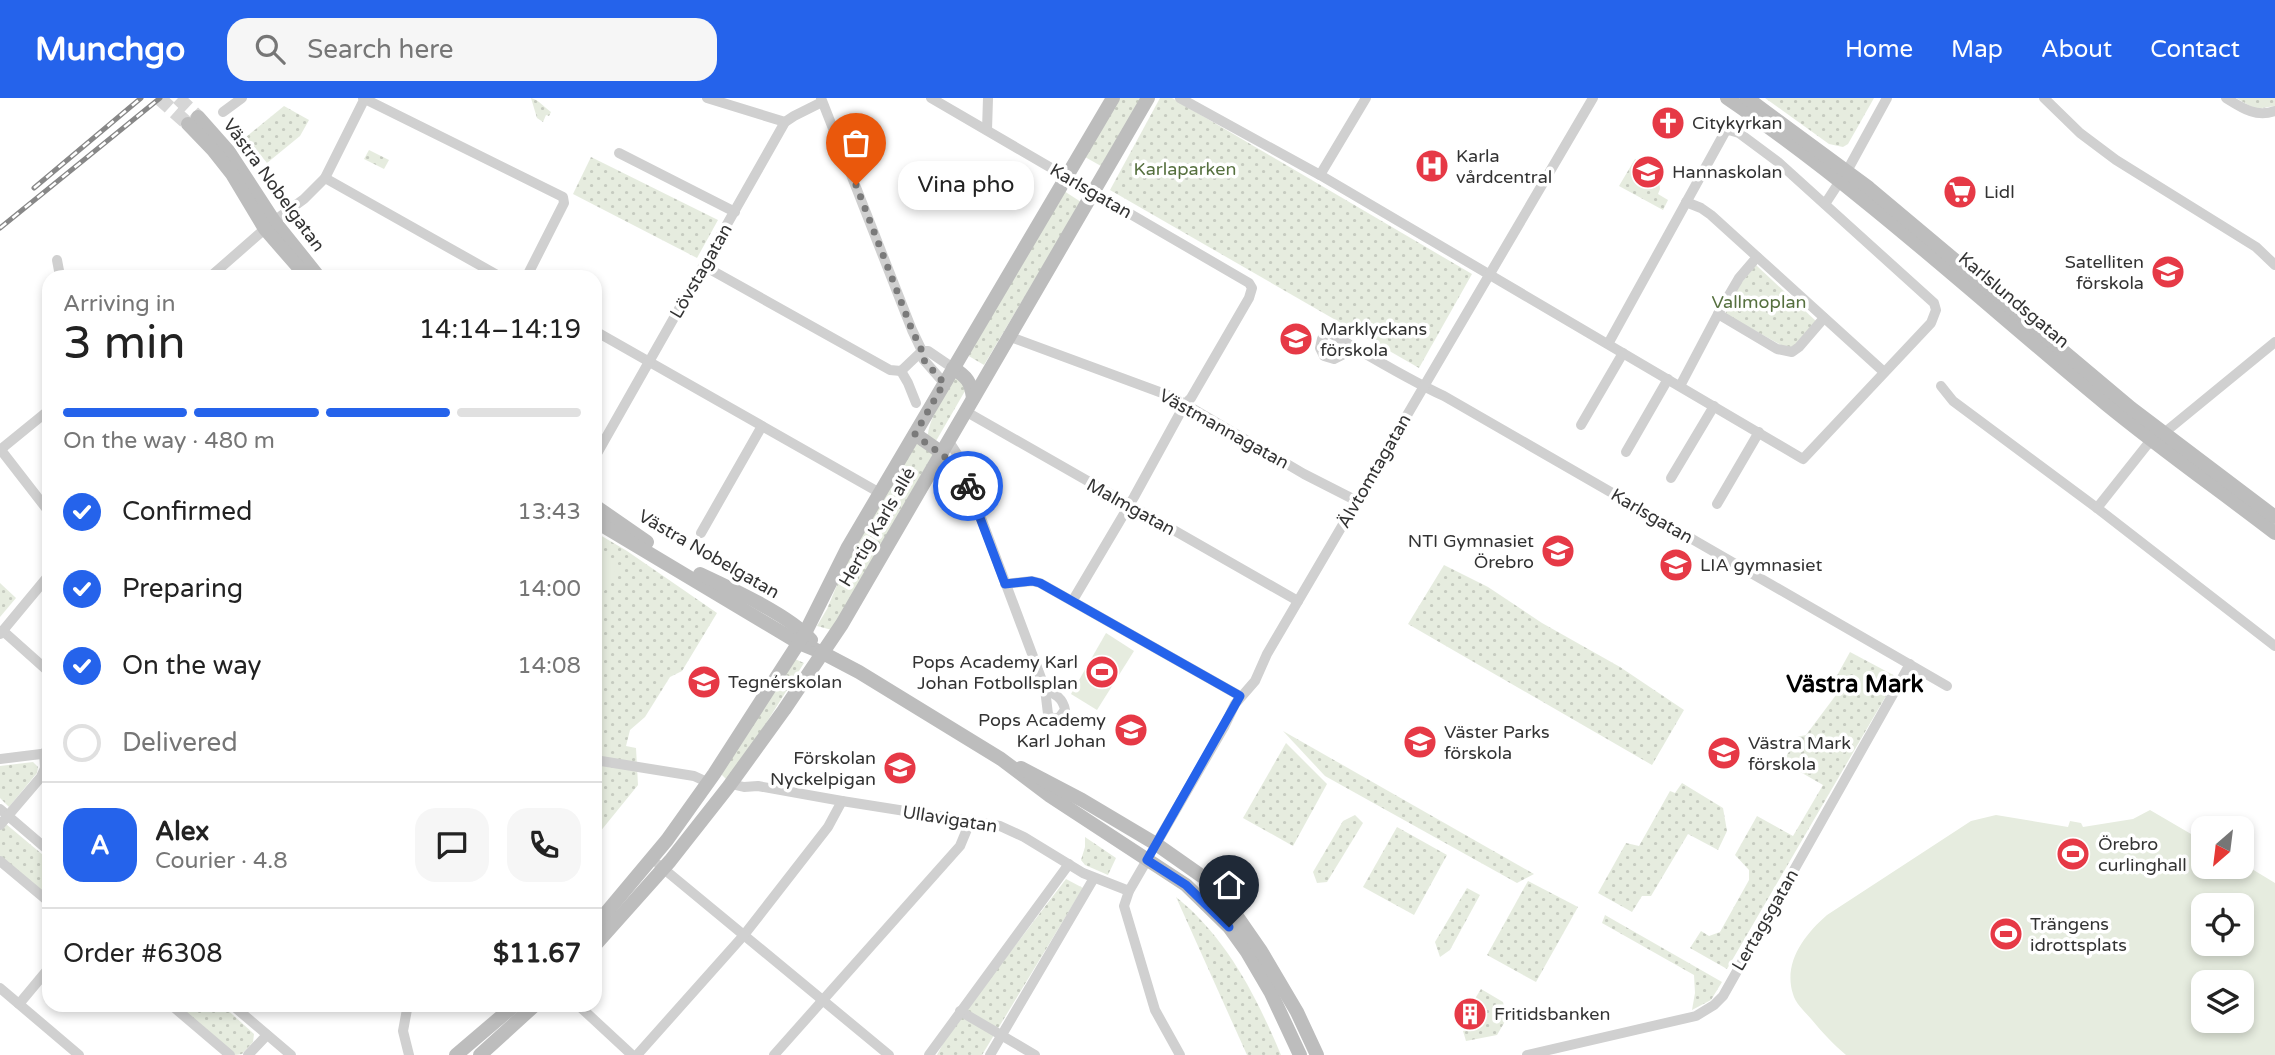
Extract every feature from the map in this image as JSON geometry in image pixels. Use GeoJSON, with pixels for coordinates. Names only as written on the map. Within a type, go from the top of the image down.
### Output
{"type":"FeatureCollection","features":[{"type":"Feature","properties":{"kind":"main road","name":"Hertig Karls allé"},"geometry":{"type":"LineString","coordinates":[[602,936],[658,864],[683,819],[802,638],[848,547],[1113,98]]}},
{"type":"Feature","properties":{"kind":"main road","name":"Hertig Karls allé"},"geometry":{"type":"LineString","coordinates":[[602,919],[658,864],[731,784],[842,624],[1148,98]]}},
{"type":"Feature","properties":{"kind":"main road","name":"Karlslundsgatan"},"geometry":{"type":"LineString","coordinates":[[1727,98],[1844,176]]}},
{"type":"Feature","properties":{"kind":"main road","name":"Karlslundsgatan"},"geometry":{"type":"LineString","coordinates":[[1747,98],[1844,176],[1888,219],[2106,404],[2275,517]]}},
{"type":"Feature","properties":{"kind":"main road","name":"Västra Nobelgatan"},"geometry":{"type":"LineString","coordinates":[[193,121],[234,159],[269,225],[302,270]]}},
{"type":"Feature","properties":{"kind":"main road","name":"Västra Nobelgatan"},"geometry":{"type":"LineString","coordinates":[[269,225],[312,270]]}},
{"type":"Feature","properties":{"kind":"main road"},"geometry":{"type":"LineString","coordinates":[[953,368],[971,383],[969,405]]}},
{"type":"Feature","properties":{"kind":"main road"},"geometry":{"type":"LineString","coordinates":[[915,434],[945,447]]}},
{"type":"Feature","properties":{"kind":"main road","name":"Karlslundsgatan"},"geometry":{"type":"LineString","coordinates":[[2158,437],[2275,533]]}},
{"type":"Feature","properties":{"kind":"main road","name":"Västra Nobelgatan"},"geometry":{"type":"LineString","coordinates":[[602,511],[636,536],[687,567],[755,602],[802,638]]}},
{"type":"Feature","properties":{"kind":"main road","name":"Västra Nobelgatan"},"geometry":{"type":"LineString","coordinates":[[602,525],[802,638]]}},
{"type":"Feature","properties":{"kind":"main road"},"geometry":{"type":"LineString","coordinates":[[802,638],[1001,759],[1037,775],[1156,844],[1203,877],[1227,902],[1278,981],[1297,1012],[1317,1055]]}},
{"type":"Feature","properties":{"kind":"main road"},"geometry":{"type":"LineString","coordinates":[[1001,759],[1032,785],[1186,885],[1229,927],[1271,993],[1300,1055]]}},
{"type":"Feature","properties":{"kind":"main road"},"geometry":{"type":"LineString","coordinates":[[1147,860],[1156,844]]}},
{"type":"Feature","properties":{"kind":"main road"},"geometry":{"type":"LineString","coordinates":[[456,1055],[507,1012]]}},
{"type":"Feature","properties":{"kind":"main road"},"geometry":{"type":"LineString","coordinates":[[480,1055],[527,1012]]}},
{"type":"Feature","properties":{"kind":"street"},"geometry":{"type":"LineString","coordinates":[[223,112],[242,98]]}},
{"type":"Feature","properties":{"kind":"street"},"geometry":{"type":"LineString","coordinates":[[218,270],[326,178],[364,98],[563,197],[564,203],[530,270]]}},
{"type":"Feature","properties":{"kind":"street"},"geometry":{"type":"LineString","coordinates":[[707,98],[785,122],[822,100],[923,359],[944,383]]}},
{"type":"Feature","properties":{"kind":"street","name":"Karlsgatan"},"geometry":{"type":"LineString","coordinates":[[932,98],[1251,285],[1249,298],[1185,404]]}},
{"type":"Feature","properties":{"kind":"street"},"geometry":{"type":"LineString","coordinates":[[987,130],[988,98]]}},
{"type":"Feature","properties":{"kind":"street"},"geometry":{"type":"LineString","coordinates":[[1180,98],[1320,175],[1623,353],[1803,458],[1931,323],[1936,310],[1934,303],[1825,204],[1755,144],[1740,133],[1729,130],[1725,132],[1608,344]]}},
{"type":"Feature","properties":{"kind":"street"},"geometry":{"type":"LineString","coordinates":[[1320,175],[1366,98]]}},
{"type":"Feature","properties":{"kind":"street","name":"Älvtomtagatan"},"geometry":{"type":"LineString","coordinates":[[1156,844],[1240,696],[1255,681],[1267,654],[1593,98]]}},
{"type":"Feature","properties":{"kind":"street"},"geometry":{"type":"LineString","coordinates":[[1825,204],[1844,176],[1887,98]]}},
{"type":"Feature","properties":{"kind":"street"},"geometry":{"type":"LineString","coordinates":[[2044,98],[2094,145],[2256,247],[2275,265]]}},
{"type":"Feature","properties":{"kind":"street"},"geometry":{"type":"LineString","coordinates":[[2226,98],[2250,112],[2258,114],[2275,111]]}},
{"type":"Feature","properties":{"kind":"street","name":"Lövstagatan"},"geometry":{"type":"LineString","coordinates":[[602,445],[785,122]]}},
{"type":"Feature","properties":{"kind":"street"},"geometry":{"type":"LineString","coordinates":[[619,153],[735,212]]}},
{"type":"Feature","properties":{"kind":"street"},"geometry":{"type":"LineString","coordinates":[[326,178],[488,270]]}},
{"type":"Feature","properties":{"kind":"street"},"geometry":{"type":"LineString","coordinates":[[1686,202],[1711,215],[1884,372]]}},
{"type":"Feature","properties":{"kind":"street"},"geometry":{"type":"LineString","coordinates":[[1680,386],[1739,278],[1757,257]]}},
{"type":"Feature","properties":{"kind":"street"},"geometry":{"type":"LineString","coordinates":[[57,260],[59,270]]}},
{"type":"Feature","properties":{"kind":"street"},"geometry":{"type":"LineString","coordinates":[[704,266],[890,370],[901,371],[922,351],[928,351],[953,368]]}},
{"type":"Feature","properties":{"kind":"street"},"geometry":{"type":"LineString","coordinates":[[1718,314],[1777,349],[1792,352],[1799,348],[1824,318]]}},
{"type":"Feature","properties":{"kind":"street"},"geometry":{"type":"LineString","coordinates":[[602,335],[880,493]]}},
{"type":"Feature","properties":{"kind":"street","name":"Västmannagatan"},"geometry":{"type":"LineString","coordinates":[[1008,336],[1173,397],[1294,468],[1357,501]]}},
{"type":"Feature","properties":{"kind":"street"},"geometry":{"type":"LineString","coordinates":[[2097,508],[2147,445],[2275,342]]}},
{"type":"Feature","properties":{"kind":"street","name":"Karlsgatan"},"geometry":{"type":"LineString","coordinates":[[1356,348],[1947,686]]}},
{"type":"Feature","properties":{"kind":"street"},"geometry":{"type":"LineString","coordinates":[[1581,425],[1623,353]]}},
{"type":"Feature","properties":{"kind":"street"},"geometry":{"type":"LineString","coordinates":[[901,371],[916,403]]}},
{"type":"Feature","properties":{"kind":"street"},"geometry":{"type":"LineString","coordinates":[[1626,452],[1668,379]]}},
{"type":"Feature","properties":{"kind":"street"},"geometry":{"type":"LineString","coordinates":[[1941,386],[1953,401],[2275,646]]}},
{"type":"Feature","properties":{"kind":"street"},"geometry":{"type":"LineString","coordinates":[[1073,600],[1185,404]]}},
{"type":"Feature","properties":{"kind":"street","name":"Malmgatan"},"geometry":{"type":"LineString","coordinates":[[969,405],[1129,506],[1298,601]]}},
{"type":"Feature","properties":{"kind":"street"},"geometry":{"type":"LineString","coordinates":[[1671,478],[1714,406]]}},
{"type":"Feature","properties":{"kind":"street"},"geometry":{"type":"LineString","coordinates":[[42,417],[0,450],[42,503]]}},
{"type":"Feature","properties":{"kind":"street"},"geometry":{"type":"LineString","coordinates":[[701,533],[762,426]]}},
{"type":"Feature","properties":{"kind":"street"},"geometry":{"type":"LineString","coordinates":[[1717,504],[1759,432]]}},
{"type":"Feature","properties":{"kind":"street"},"geometry":{"type":"LineString","coordinates":[[945,447],[963,473],[1045,689]]}},
{"type":"Feature","properties":{"kind":"street"},"geometry":{"type":"LineString","coordinates":[[1005,584],[1032,581],[1073,600],[1240,696]]}},
{"type":"Feature","properties":{"kind":"street"},"geometry":{"type":"LineString","coordinates":[[42,583],[1,632],[42,666]]}},
{"type":"Feature","properties":{"kind":"street","name":"Lertagsgatan"},"geometry":{"type":"LineString","coordinates":[[1527,1055],[1696,1016],[1723,996],[1910,664]]}},
{"type":"Feature","properties":{"kind":"street"},"geometry":{"type":"LineString","coordinates":[[0,760],[42,754]]}},
{"type":"Feature","properties":{"kind":"street"},"geometry":{"type":"LineString","coordinates":[[602,762],[694,776],[707,782]]}},
{"type":"Feature","properties":{"kind":"street"},"geometry":{"type":"LineString","coordinates":[[745,764],[758,786]]}},
{"type":"Feature","properties":{"kind":"street"},"geometry":{"type":"LineString","coordinates":[[42,775],[3,817],[42,846]]}},
{"type":"Feature","properties":{"kind":"street","name":"Ullavigatan"},"geometry":{"type":"LineString","coordinates":[[731,784],[1000,825],[1094,878],[1129,891]]}},
{"type":"Feature","properties":{"kind":"street"},"geometry":{"type":"LineString","coordinates":[[586,1012],[635,1055],[744,936],[828,827],[842,802]]}},
{"type":"Feature","properties":{"kind":"street"},"geometry":{"type":"LineString","coordinates":[[774,1055],[960,846],[970,822]]}},
{"type":"Feature","properties":{"kind":"street"},"geometry":{"type":"LineString","coordinates":[[0,860],[42,896]]}},
{"type":"Feature","properties":{"kind":"street"},"geometry":{"type":"LineString","coordinates":[[1147,860],[1129,891],[1124,906],[1155,1010],[1180,1055]]}},
{"type":"Feature","properties":{"kind":"street"},"geometry":{"type":"LineString","coordinates":[[658,864],[888,1055]]}},
{"type":"Feature","properties":{"kind":"street"},"geometry":{"type":"LineString","coordinates":[[929,1055],[1069,864]]}},
{"type":"Feature","properties":{"kind":"street"},"geometry":{"type":"LineString","coordinates":[[990,1055],[1094,878]]}},
{"type":"Feature","properties":{"kind":"street"},"geometry":{"type":"LineString","coordinates":[[19,1004],[42,976]]}},
{"type":"Feature","properties":{"kind":"street"},"geometry":{"type":"LineString","coordinates":[[0,988],[79,1055]]}},
{"type":"Feature","properties":{"kind":"street"},"geometry":{"type":"LineString","coordinates":[[179,1012],[229,1055]]}},
{"type":"Feature","properties":{"kind":"street"},"geometry":{"type":"LineString","coordinates":[[240,1012],[291,1055]]}},
{"type":"Feature","properties":{"kind":"street"},"geometry":{"type":"LineString","coordinates":[[406,1012],[402,1031],[409,1055]]}},
{"type":"Feature","properties":{"kind":"street"},"geometry":{"type":"LineString","coordinates":[[960,1012],[1035,1055]]}},
{"type":"Feature","properties":{"kind":"street"},"geometry":{"type":"LineString","coordinates":[[248,1055],[267,1035]]}},
{"type":"Feature","properties":{"kind":"green space"},"geometry":{"type":"Polygon","coordinates":[[[531,98],[551,112],[543,122],[537,118],[531,98]]]}},
{"type":"Feature","properties":{"kind":"green space"},"geometry":{"type":"Polygon","coordinates":[[[1120,98],[1141,98],[1101,166],[1085,157],[1120,98]]]}},
{"type":"Feature","properties":{"kind":"green space","name":"Karlaparken"},"geometry":{"type":"Polygon","coordinates":[[[1160,98],[1172,98],[1472,274],[1419,368],[1110,190],[1160,98]]]}},
{"type":"Feature","properties":{"kind":"green space"},"geometry":{"type":"Polygon","coordinates":[[[1765,98],[1874,98],[1848,144],[1843,147],[1829,144],[1765,98]]]}},
{"type":"Feature","properties":{"kind":"green space"},"geometry":{"type":"Polygon","coordinates":[[[2236,98],[2275,98],[2275,106],[2255,109],[2236,98]]]}},
{"type":"Feature","properties":{"kind":"green space"},"geometry":{"type":"Polygon","coordinates":[[[284,106],[309,120],[300,136],[267,163],[246,137],[284,106]]]}},
{"type":"Feature","properties":{"kind":"green space"},"geometry":{"type":"Polygon","coordinates":[[[369,150],[389,160],[384,169],[364,159],[369,150]]]}},
{"type":"Feature","properties":{"kind":"green space"},"geometry":{"type":"Polygon","coordinates":[[[591,157],[718,220],[697,258],[573,194],[591,157]]]}},
{"type":"Feature","properties":{"kind":"green space"},"geometry":{"type":"Polygon","coordinates":[[[1635,159],[1658,172],[1658,194],[1668,200],[1663,210],[1619,186],[1635,159]]]}},
{"type":"Feature","properties":{"kind":"green space"},"geometry":{"type":"Polygon","coordinates":[[[1064,191],[1081,202],[984,365],[967,355],[1064,191]]]}},
{"type":"Feature","properties":{"kind":"green space","name":"Vallmoplan"},"geometry":{"type":"Polygon","coordinates":[[[1756,265],[1817,322],[1790,350],[1725,314],[1741,283],[1756,265]]]}},
{"type":"Feature","properties":{"kind":"green space"},"geometry":{"type":"Polygon","coordinates":[[[954,378],[962,380],[965,391],[936,441],[928,437],[931,423],[954,378]]]}},
{"type":"Feature","properties":{"kind":"green space"},"geometry":{"type":"Polygon","coordinates":[[[916,441],[933,454],[832,630],[817,626],[844,568],[916,441]]]}},
{"type":"Feature","properties":{"kind":"green space"},"geometry":{"type":"Polygon","coordinates":[[[602,536],[717,613],[682,671],[670,677],[645,717],[630,730],[626,746],[636,748],[638,785],[602,829],[602,536]]]}},
{"type":"Feature","properties":{"kind":"green space"},"geometry":{"type":"Polygon","coordinates":[[[602,557],[618,566],[602,595],[602,557]]]}},
{"type":"Feature","properties":{"kind":"green space"},"geometry":{"type":"Polygon","coordinates":[[[1444,565],[1488,587],[1542,623],[1620,667],[1684,710],[1652,765],[1408,624],[1444,565]]]}},
{"type":"Feature","properties":{"kind":"green space"},"geometry":{"type":"Polygon","coordinates":[[[0,583],[16,598],[0,617],[0,583]]]}},
{"type":"Feature","properties":{"kind":"green space","name":"Pops Academy Karl Johan Fotbollsplan"},"geometry":{"type":"Polygon","coordinates":[[[1106,633],[1134,651],[1097,710],[1071,694],[1106,633]]]}},
{"type":"Feature","properties":{"kind":"green space"},"geometry":{"type":"Polygon","coordinates":[[[1850,652],[1897,677],[1727,969],[1690,948],[1701,931],[1709,936],[1720,932],[1749,880],[1749,870],[1735,855],[1757,816],[1793,836],[1823,785],[1783,762],[1797,737],[1806,735],[1836,695],[1829,690],[1850,652]]]}},
{"type":"Feature","properties":{"kind":"green space"},"geometry":{"type":"Polygon","coordinates":[[[795,659],[804,663],[741,763],[726,779],[721,774],[795,659]]]}},
{"type":"Feature","properties":{"kind":"green space"},"geometry":{"type":"Polygon","coordinates":[[[1283,731],[1534,874],[1517,883],[1325,776],[1283,731]]]}},
{"type":"Feature","properties":{"kind":"green space"},"geometry":{"type":"Polygon","coordinates":[[[1286,743],[1327,784],[1293,846],[1243,818],[1286,743]]]}},
{"type":"Feature","properties":{"kind":"green space"},"geometry":{"type":"Polygon","coordinates":[[[33,762],[38,767],[37,773],[9,807],[0,798],[0,766],[33,762]]]}},
{"type":"Feature","properties":{"kind":"green space"},"geometry":{"type":"Polygon","coordinates":[[[1682,783],[1723,808],[1727,831],[1718,850],[1688,834],[1651,896],[1642,896],[1632,912],[1598,893],[1626,843],[1639,846],[1670,791],[1675,793],[1682,783]]]}},
{"type":"Feature","properties":{"kind":"green space","name":"Trängens idrottsplats"},"geometry":{"type":"Polygon","coordinates":[[[2150,810],[2191,834],[2191,879],[2254,879],[2254,870],[2275,883],[2275,1055],[1846,1055],[1796,1001],[1791,983],[1793,961],[1811,931],[1827,915],[1971,821],[1996,815],[2068,827],[2070,821],[2081,823],[2083,827],[2133,819],[2150,810]]]}},
{"type":"Feature","properties":{"kind":"green space"},"geometry":{"type":"Polygon","coordinates":[[[1355,815],[1363,823],[1327,882],[1317,883],[1313,872],[1343,821],[1355,815]]]}},
{"type":"Feature","properties":{"kind":"green space"},"geometry":{"type":"Polygon","coordinates":[[[0,819],[42,854],[42,892],[0,857],[0,819]]]}},
{"type":"Feature","properties":{"kind":"green space"},"geometry":{"type":"Polygon","coordinates":[[[1397,827],[1447,855],[1414,915],[1363,887],[1397,827]]]}},
{"type":"Feature","properties":{"kind":"green space"},"geometry":{"type":"Polygon","coordinates":[[[1085,837],[1116,858],[1108,875],[1085,865],[1081,860],[1085,837]]]}},
{"type":"Feature","properties":{"kind":"green space"},"geometry":{"type":"Polygon","coordinates":[[[1066,879],[1083,888],[982,1055],[937,1055],[949,1032],[1066,879]]]}},
{"type":"Feature","properties":{"kind":"green space"},"geometry":{"type":"Polygon","coordinates":[[[1528,881],[1578,907],[1536,982],[1487,955],[1528,881]]]}},
{"type":"Feature","properties":{"kind":"green space"},"geometry":{"type":"Polygon","coordinates":[[[1467,888],[1480,895],[1450,950],[1440,957],[1435,942],[1467,888]]]}},
{"type":"Feature","properties":{"kind":"green space"},"geometry":{"type":"Polygon","coordinates":[[[1176,897],[1194,913],[1225,949],[1250,990],[1281,1055],[1247,1055],[1176,897]]]}},
{"type":"Feature","properties":{"kind":"green space"},"geometry":{"type":"Polygon","coordinates":[[[1605,915],[1722,982],[1711,1000],[1692,1010],[1694,975],[1602,923],[1605,915]]]}},
{"type":"Feature","properties":{"kind":"green space"},"geometry":{"type":"Polygon","coordinates":[[[1481,989],[1503,1002],[1507,1018],[1497,1035],[1466,1041],[1463,1031],[1483,1026],[1476,997],[1481,989]]]}},
{"type":"Feature","properties":{"kind":"green space"},"geometry":{"type":"Polygon","coordinates":[[[184,1012],[230,1012],[254,1034],[253,1042],[242,1054],[235,1055],[184,1012]]]}},
{"type":"Feature","properties":{"kind":"tunnel"},"geometry":{"type":"LineString","coordinates":[[159,98],[188,124]]}},
{"type":"Feature","properties":{"kind":"tunnel"},"geometry":{"type":"LineString","coordinates":[[178,98],[198,117]]}},
{"type":"Feature","properties":{"kind":"railway"},"geometry":{"type":"LineString","coordinates":[[34,188],[141,98]]}},
{"type":"Feature","properties":{"kind":"railway"},"geometry":{"type":"LineString","coordinates":[[0,228],[160,98]]}},
{"type":"Feature","properties":{"kind":"way so far"},"geometry":{"type":"LineString","coordinates":[[856,185],[923,359],[944,383],[915,434],[942,453],[963,473],[968,486]]}},
{"type":"Feature","properties":{"kind":"place","name":"Citykyrkan"},"geometry":{"type":"Point","coordinates":[1668,123]}},
{"type":"Feature","properties":{"kind":"place","name":"Karla vårdcentral"},"geometry":{"type":"Point","coordinates":[1432,166]}},
{"type":"Feature","properties":{"kind":"place","name":"Hannaskolan"},"geometry":{"type":"Point","coordinates":[1648,172]}},
{"type":"Feature","properties":{"kind":"place","name":"Vina pho"},"geometry":{"type":"Point","coordinates":[856,185]}},
{"type":"Feature","properties":{"kind":"place","name":"Lidl"},"geometry":{"type":"Point","coordinates":[1960,192]}},
{"type":"Feature","properties":{"kind":"place","name":"Satelliten förskola"},"geometry":{"type":"Point","coordinates":[2168,272]}},
{"type":"Feature","properties":{"kind":"place","name":"Marklyckans förskola"},"geometry":{"type":"Point","coordinates":[1296,339]}},
{"type":"Feature","properties":{"kind":"place","name":"NTI Gymnasiet Örebro"},"geometry":{"type":"Point","coordinates":[1558,551]}},
{"type":"Feature","properties":{"kind":"place","name":"LIA gymnasiet"},"geometry":{"type":"Point","coordinates":[1676,565]}},
{"type":"Feature","properties":{"kind":"place","name":"Pops Academy Karl Johan Fotbollsplan"},"geometry":{"type":"Point","coordinates":[1102,672]}},
{"type":"Feature","properties":{"kind":"place","name":"Tegnérskolan"},"geometry":{"type":"Point","coordinates":[704,682]}},
{"type":"Feature","properties":{"kind":"place","name":"Pops Academy Karl Johan"},"geometry":{"type":"Point","coordinates":[1131,730]}},
{"type":"Feature","properties":{"kind":"place","name":"Väster Parks förskola"},"geometry":{"type":"Point","coordinates":[1420,742]}},
{"type":"Feature","properties":{"kind":"place","name":"Västra Mark förskola"},"geometry":{"type":"Point","coordinates":[1724,753]}},
{"type":"Feature","properties":{"kind":"place","name":"Förskolan Nyckelpigan"},"geometry":{"type":"Point","coordinates":[900,768]}},
{"type":"Feature","properties":{"kind":"place","name":"Örebro curlinghall"},"geometry":{"type":"Point","coordinates":[2073,854]}},
{"type":"Feature","properties":{"kind":"place","name":"Trängens idrottsplats"},"geometry":{"type":"Point","coordinates":[2006,934]}},
{"type":"Feature","properties":{"kind":"place","name":"Fritidsbanken"},"geometry":{"type":"Point","coordinates":[1470,1014]}},
{"type":"Feature","properties":{"kind":"district","name":"Västra Mark"},"geometry":{"type":"Point","coordinates":[1855,684]}},
{"type":"Feature","properties":{"kind":"route"},"geometry":{"type":"LineString","coordinates":[[968,486],[1005,584],[1020,581],[1040,583],[1240,696],[1147,860],[1186,885],[1229,927]]}}]}
